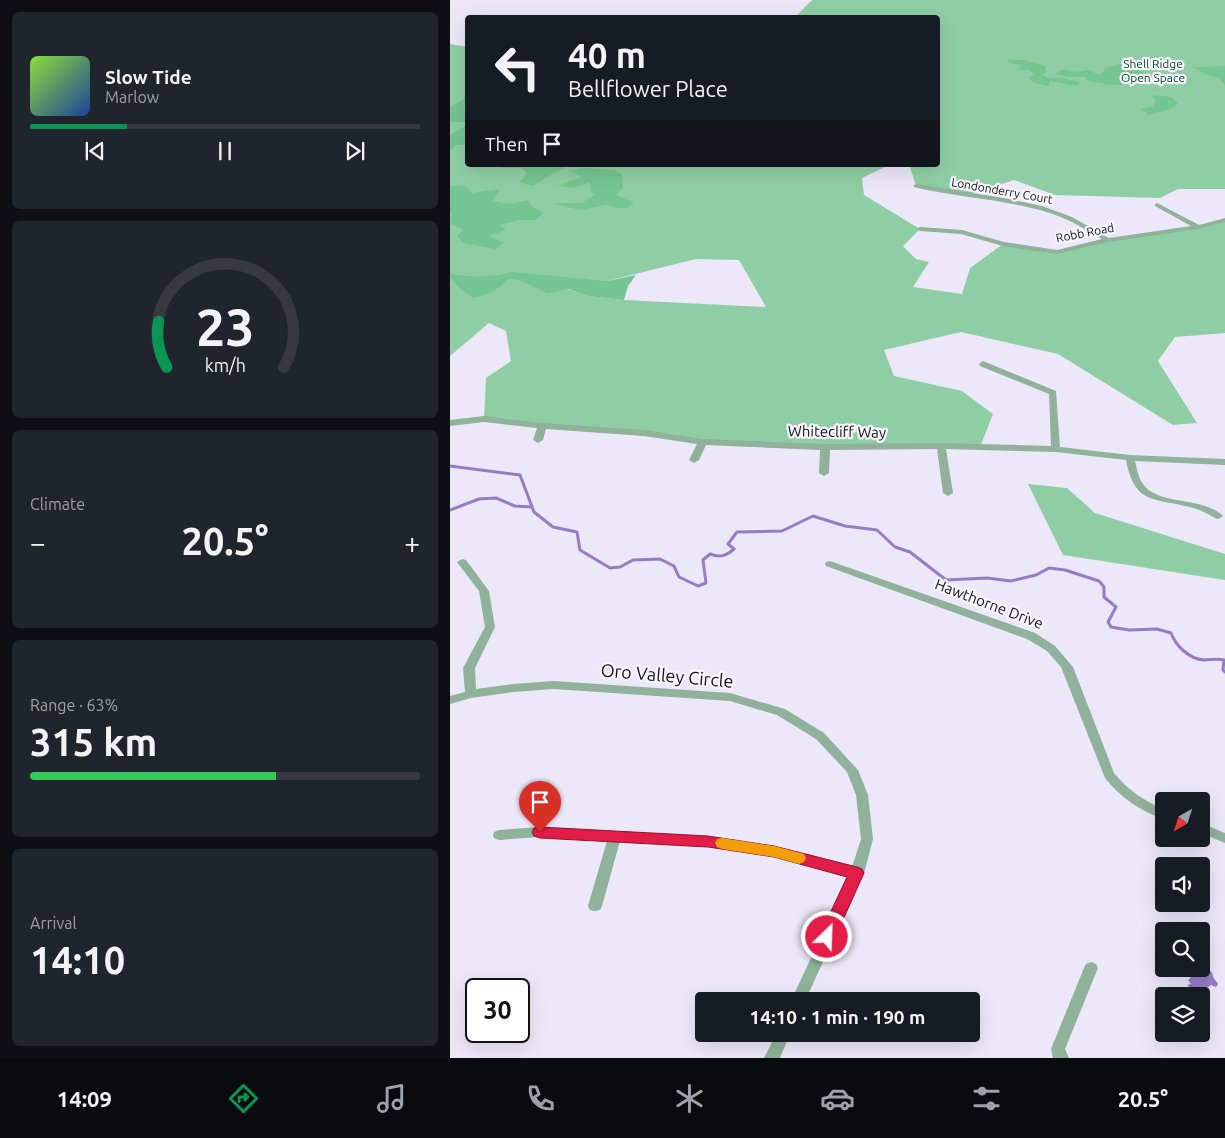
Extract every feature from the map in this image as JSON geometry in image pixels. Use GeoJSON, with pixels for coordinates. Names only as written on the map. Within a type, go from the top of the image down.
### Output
{"type":"FeatureCollection","features":[{"type":"Feature","properties":{"kind":"street","name":"Londonderry Court"},"geometry":{"type":"LineString","coordinates":[[916,186],[1055,212],[1108,240]]}},
{"type":"Feature","properties":{"kind":"street"},"geometry":{"type":"LineString","coordinates":[[1157,205],[1198,227]]}},
{"type":"Feature","properties":{"kind":"street","name":"Robb Road"},"geometry":{"type":"LineString","coordinates":[[920,230],[962,232],[1002,244],[1057,252],[1108,240],[1198,227],[1225,220]]}},
{"type":"Feature","properties":{"kind":"street"},"geometry":{"type":"LineString","coordinates":[[983,364],[1053,392],[1056,449]]}},
{"type":"Feature","properties":{"kind":"street","name":"Whitecliff Way"},"geometry":{"type":"LineString","coordinates":[[450,423],[484,419],[542,426],[644,433],[703,442],[825,447],[941,446],[1056,449],[1130,458],[1225,462]]}},
{"type":"Feature","properties":{"kind":"street"},"geometry":{"type":"LineString","coordinates":[[538,440],[542,426]]}},
{"type":"Feature","properties":{"kind":"street"},"geometry":{"type":"LineString","coordinates":[[694,460],[703,442]]}},
{"type":"Feature","properties":{"kind":"street"},"geometry":{"type":"LineString","coordinates":[[941,446],[948,493]]}},
{"type":"Feature","properties":{"kind":"street"},"geometry":{"type":"LineString","coordinates":[[824,473],[825,447]]}},
{"type":"Feature","properties":{"kind":"street"},"geometry":{"type":"LineString","coordinates":[[1130,458],[1133,476],[1146,493],[1168,501],[1194,505],[1218,516]]}},
{"type":"Feature","properties":{"kind":"street"},"geometry":{"type":"LineString","coordinates":[[462,562],[484,591],[490,627],[470,668],[471,694]]}},
{"type":"Feature","properties":{"kind":"street","name":"Hawthorne Drive"},"geometry":{"type":"LineString","coordinates":[[830,564],[1014,629],[1047,644],[1058,653],[1067,667],[1109,775],[1118,787],[1132,799],[1155,810]]}},
{"type":"Feature","properties":{"kind":"street","name":"Oro Valley Circle"},"geometry":{"type":"LineString","coordinates":[[450,700],[471,694],[554,685],[730,697],[781,712],[820,736],[852,770],[862,795],[867,839],[857,873],[802,992]]}},
{"type":"Feature","properties":{"kind":"street"},"geometry":{"type":"LineString","coordinates":[[499,836],[540,832],[726,844],[774,852],[857,873]]}},
{"type":"Feature","properties":{"kind":"street"},"geometry":{"type":"LineString","coordinates":[[1210,832],[1225,838]]}},
{"type":"Feature","properties":{"kind":"street"},"geometry":{"type":"LineString","coordinates":[[595,906],[615,836]]}},
{"type":"Feature","properties":{"kind":"street"},"geometry":{"type":"LineString","coordinates":[[1061,1058],[1058,1049],[1091,968]]}},
{"type":"Feature","properties":{"kind":"street"},"geometry":{"type":"LineString","coordinates":[[772,1058],[779,1042]]}},
{"type":"Feature","properties":{"kind":"green space","name":"Shell Ridge Open Space"},"geometry":{"type":"Polygon","coordinates":[[[812,0],[1225,0],[1225,189],[1178,189],[1160,198],[1055,195],[1014,180],[968,195],[916,186],[910,167],[940,167],[940,15],[797,15],[812,0]]]}},
{"type":"Feature","properties":{"kind":"green space"},"geometry":{"type":"Polygon","coordinates":[[[450,44],[465,47],[465,167],[885,167],[862,178],[864,195],[920,229],[903,246],[916,259],[929,262],[913,287],[962,294],[970,268],[1003,244],[1057,251],[1108,240],[1198,227],[1225,220],[1225,333],[1175,337],[1158,361],[1197,423],[1173,425],[1058,354],[961,332],[884,350],[894,376],[962,391],[993,414],[980,447],[825,447],[703,442],[484,419],[486,378],[511,361],[506,331],[489,323],[450,356],[450,44]],[[696,259],[607,281],[536,276],[549,294],[567,289],[588,296],[624,300],[766,307],[739,260],[696,259]]]}},
{"type":"Feature","properties":{"kind":"green space"},"geometry":{"type":"Polygon","coordinates":[[[1006,60],[1024,60],[1045,66],[1047,73],[1042,74],[1048,78],[1064,78],[1081,83],[1077,86],[1050,81],[1048,86],[1034,83],[1028,78],[1034,75],[1030,70],[1016,70],[1022,66],[1006,60]]]}},
{"type":"Feature","properties":{"kind":"green space"},"geometry":{"type":"Polygon","coordinates":[[[1119,64],[1131,69],[1139,69],[1145,77],[1133,79],[1124,85],[1112,85],[1087,81],[1085,77],[1069,77],[1055,74],[1064,69],[1074,72],[1088,70],[1100,75],[1106,68],[1119,64]]]}},
{"type":"Feature","properties":{"kind":"green space"},"geometry":{"type":"Polygon","coordinates":[[[1225,66],[1225,85],[1219,78],[1204,74],[1194,67],[1225,66]]]}},
{"type":"Feature","properties":{"kind":"green space"},"geometry":{"type":"Polygon","coordinates":[[[1149,95],[1172,97],[1178,104],[1168,110],[1149,115],[1141,109],[1152,107],[1156,100],[1149,95]]]}},
{"type":"Feature","properties":{"kind":"green space"},"geometry":{"type":"Polygon","coordinates":[[[465,97],[465,108],[463,110],[465,110],[465,122],[450,122],[450,108],[465,97]]]}},
{"type":"Feature","properties":{"kind":"green space"},"geometry":{"type":"Polygon","coordinates":[[[465,126],[465,134],[463,136],[465,136],[465,145],[456,145],[450,150],[450,135],[465,126]]]}},
{"type":"Feature","properties":{"kind":"green space"},"geometry":{"type":"Polygon","coordinates":[[[565,167],[532,186],[520,182],[527,173],[521,168],[501,168],[565,167]]]}},
{"type":"Feature","properties":{"kind":"green space"},"geometry":{"type":"Polygon","coordinates":[[[583,168],[614,170],[622,174],[623,188],[616,195],[634,203],[625,209],[606,205],[580,210],[551,203],[582,203],[594,195],[590,190],[590,182],[574,188],[558,186],[581,177],[570,171],[583,168]]]}},
{"type":"Feature","properties":{"kind":"green space"},"geometry":{"type":"Polygon","coordinates":[[[450,186],[466,186],[472,193],[500,189],[493,201],[509,204],[528,200],[532,207],[544,212],[536,220],[519,220],[500,225],[506,230],[489,236],[504,243],[495,249],[462,243],[457,235],[464,230],[450,223],[452,213],[450,213],[450,186]]]}},
{"type":"Feature","properties":{"kind":"green space"},"geometry":{"type":"Polygon","coordinates":[[[512,272],[607,281],[636,275],[628,286],[624,300],[588,296],[568,289],[549,294],[519,280],[507,279],[492,292],[473,298],[456,285],[450,274],[481,276],[512,272]]]}},
{"type":"Feature","properties":{"kind":"green space"},"geometry":{"type":"Polygon","coordinates":[[[1028,484],[1067,488],[1095,513],[1225,554],[1225,580],[1063,555],[1028,484]]]}},
{"type":"Feature","properties":{"kind":"shaded area"},"geometry":{"type":"Polygon","coordinates":[[[1210,971],[1218,984],[1216,987],[1211,985],[1208,987],[1190,987],[1187,985],[1191,984],[1188,980],[1191,977],[1210,977],[1210,971]]]}},
{"type":"Feature","properties":{"kind":"waterway"},"geometry":{"type":"LineString","coordinates":[[450,466],[520,475],[534,512],[553,527],[577,532],[580,550],[610,568],[620,567],[633,560],[660,559],[674,566],[679,577],[698,586],[706,583],[703,560],[710,554],[723,556],[734,549],[728,544],[737,532],[782,531],[813,516],[845,526],[877,530],[895,547],[910,552],[946,580],[987,578],[1011,581],[1036,575],[1049,568],[1065,570],[1099,581],[1104,587],[1104,597],[1116,607],[1108,622],[1111,627],[1129,630],[1157,629],[1171,633],[1176,643],[1193,657],[1204,660],[1224,660],[1223,670],[1225,672]]}},
{"type":"Feature","properties":{"kind":"waterway"},"geometry":{"type":"LineString","coordinates":[[450,510],[479,499],[496,498],[515,506],[532,507]]}},
{"type":"Feature","properties":{"kind":"slow traffic"},"geometry":{"type":"LineString","coordinates":[[722,843],[799,858]]}},
{"type":"Feature","properties":{"kind":"route"},"geometry":{"type":"LineString","coordinates":[[540,832],[708,841],[774,852],[857,873],[827,937]]}}]}
